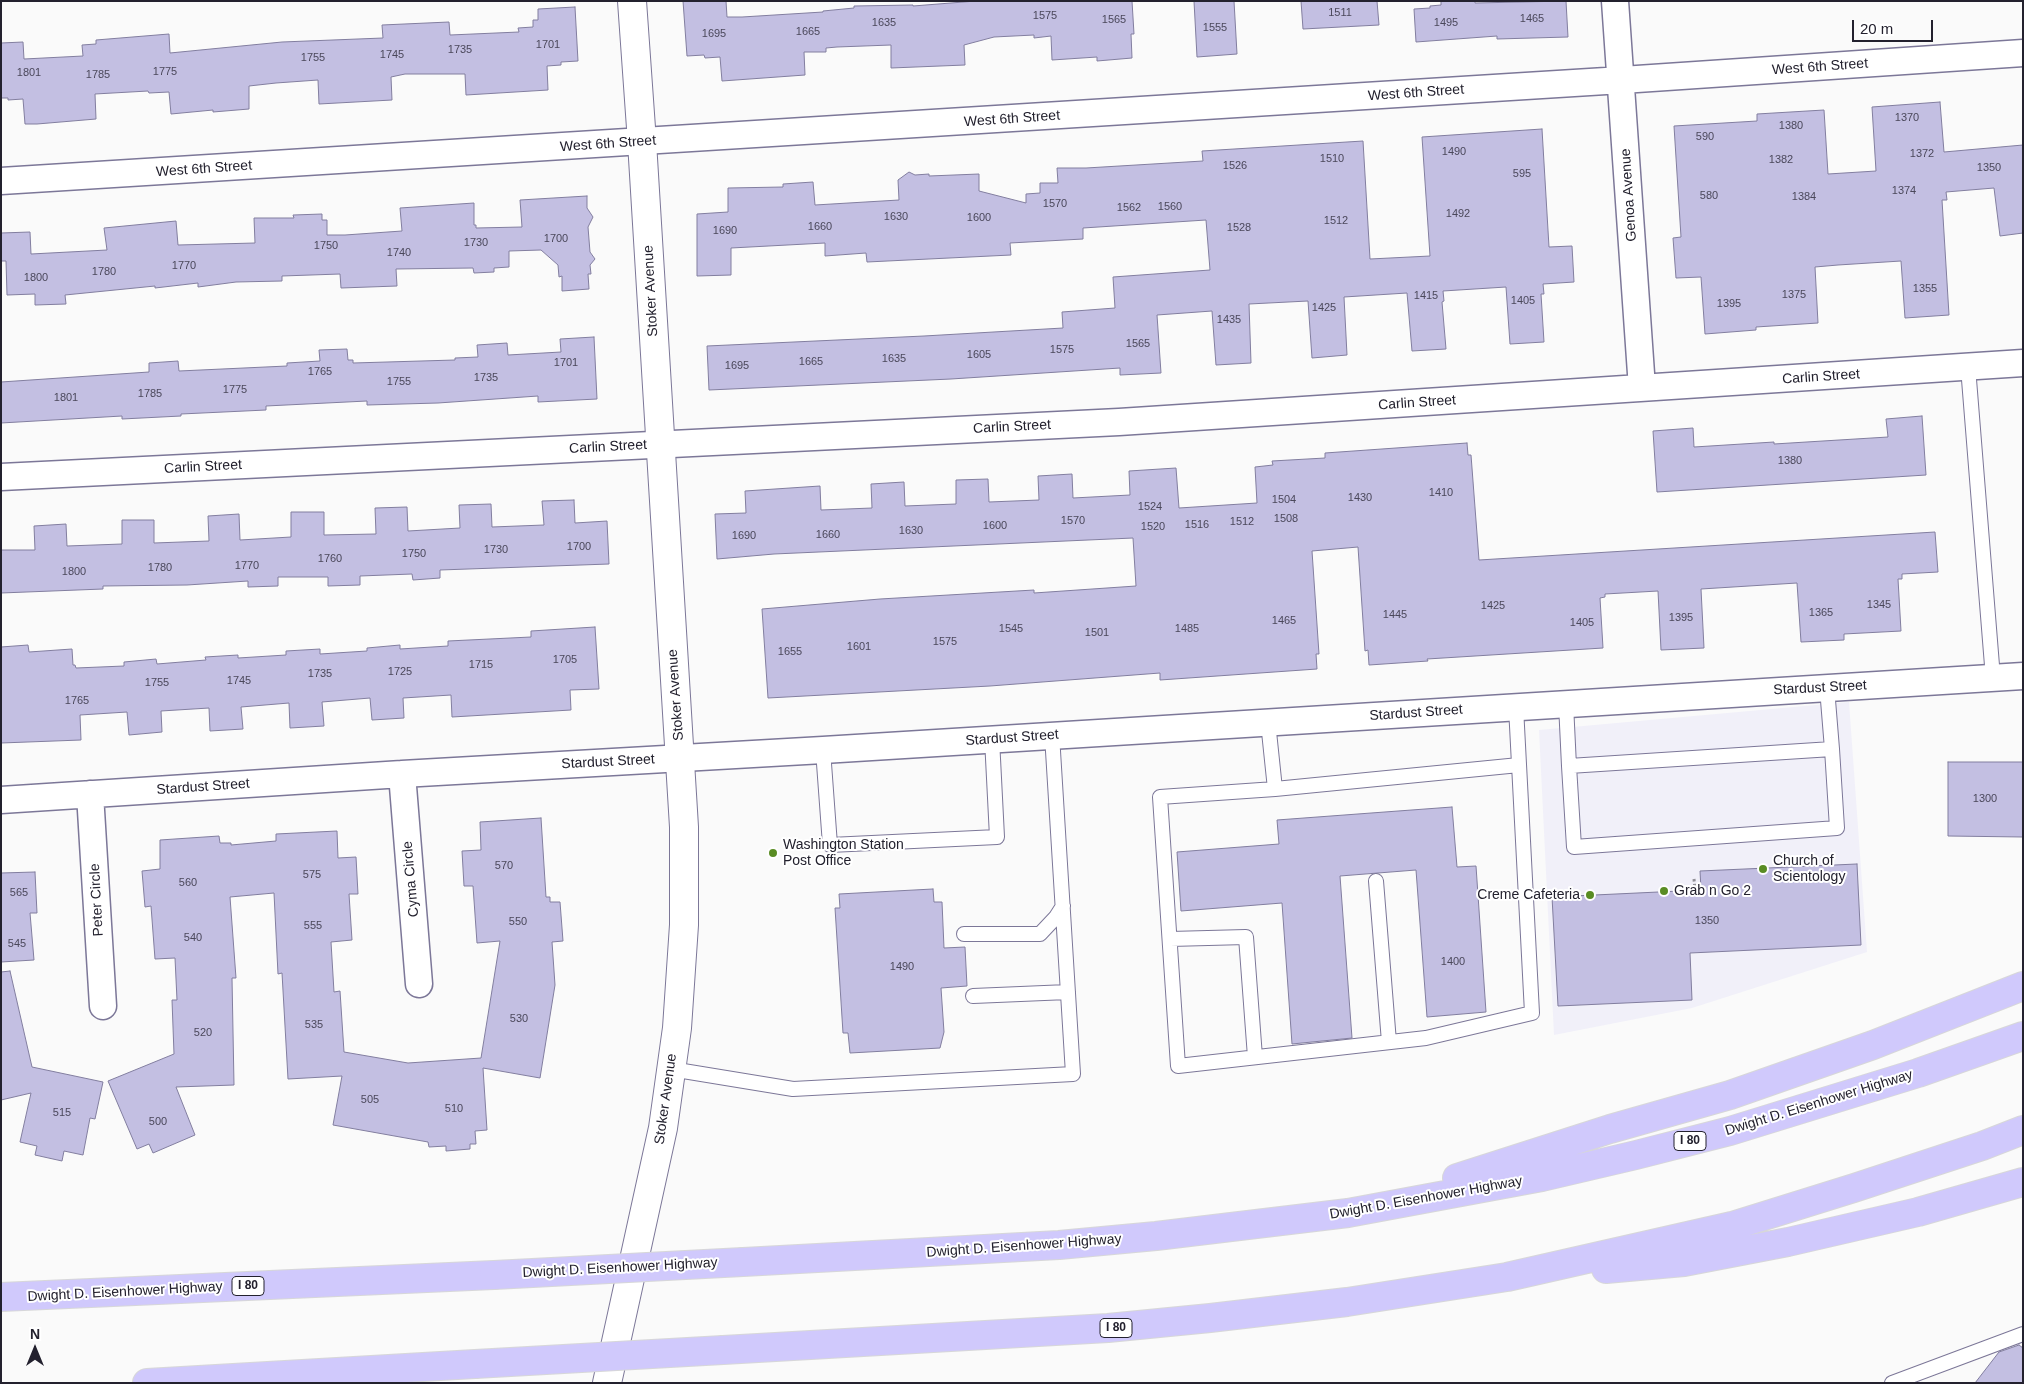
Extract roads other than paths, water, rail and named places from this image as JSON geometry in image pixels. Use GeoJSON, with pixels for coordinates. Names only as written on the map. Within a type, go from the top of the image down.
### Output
{"type":"FeatureCollection","features":[{"type":"Feature","properties":{"kind":"highway"},"geometry":{"type":"LineString","coordinates":[[1348,1213],[1610,1129],[1730,1095],[1874,1045],[2023,986]]}},
{"type":"Feature","properties":{"kind":"highway","name":"Dwight D. Eisenhower Highway"},"geometry":{"type":"LineString","coordinates":[[1,1297],[494,1275],[1059,1245],[1156,1236],[1348,1213],[1542,1177],[1730,1131],[1918,1073],[2023,1036]]}},
{"type":"Feature","properties":{"kind":"highway","name":"I 80"},"geometry":{"type":"LineString","coordinates":[[147,1383],[1108,1328],[1347,1302],[1507,1277],[1732,1226],[1982,1146],[2023,1130]]}},
{"type":"Feature","properties":{"kind":"highway"},"geometry":{"type":"LineString","coordinates":[[1507,1277],[1684,1262],[1788,1242],[1918,1212],[2023,1182]]}},
{"type":"Feature","properties":{"kind":"street","name":"Stoker Avenue"},"geometry":{"type":"LineString","coordinates":[[607,1383],[656,1166],[677,1028],[684,924],[684,827],[632,1]]}},
{"type":"Feature","properties":{"kind":"street","name":"Genoa Avenue"},"geometry":{"type":"LineString","coordinates":[[1615,1],[1642,388]]}},
{"type":"Feature","properties":{"kind":"street","name":"West 6th Street"},"geometry":{"type":"LineString","coordinates":[[1,182],[2023,53]]}},
{"type":"Feature","properties":{"kind":"street","name":"Carlin Street"},"geometry":{"type":"LineString","coordinates":[[1,477],[1119,422],[2023,363]]}},
{"type":"Feature","properties":{"kind":"street","name":"Stardust Street"},"geometry":{"type":"LineString","coordinates":[[1,800],[2023,676]]}},
{"type":"Feature","properties":{"kind":"street","name":"Cyma Circle"},"geometry":{"type":"LineString","coordinates":[[402,774],[419,984]]}},
{"type":"Feature","properties":{"kind":"street","name":"Peter Circle"},"geometry":{"type":"LineString","coordinates":[[90,794],[103,1006]]}},
{"type":"Feature","properties":{"kind":"lane"},"geometry":{"type":"LineString","coordinates":[[1968,367],[1993,678]]}},
{"type":"Feature","properties":{"kind":"lane"},"geometry":{"type":"LineString","coordinates":[[1566,704],[1574,847],[1836,828],[1828,688]]}},
{"type":"Feature","properties":{"kind":"lane"},"geometry":{"type":"LineString","coordinates":[[1516,707],[1532,1013],[1426,1038],[1178,1066],[1160,797],[1275,789],[1519,765]]}},
{"type":"Feature","properties":{"kind":"lane"},"geometry":{"type":"LineString","coordinates":[[1268,722],[1275,789]]}},
{"type":"Feature","properties":{"kind":"lane"},"geometry":{"type":"LineString","coordinates":[[671,1069],[793,1089],[1073,1074],[1052,736]]}},
{"type":"Feature","properties":{"kind":"lane"},"geometry":{"type":"LineString","coordinates":[[823,750],[830,845],[997,837],[992,739]]}},
{"type":"Feature","properties":{"kind":"lane"},"geometry":{"type":"LineString","coordinates":[[1569,766],[1832,749]]}},
{"type":"Feature","properties":{"kind":"lane"},"geometry":{"type":"LineString","coordinates":[[1376,881],[1388,1042]]}},
{"type":"Feature","properties":{"kind":"lane"},"geometry":{"type":"LineString","coordinates":[[964,934],[1040,934],[1056,917],[1062,906]]}},
{"type":"Feature","properties":{"kind":"lane"},"geometry":{"type":"LineString","coordinates":[[1170,939],[1246,937],[1255,1057]]}},
{"type":"Feature","properties":{"kind":"lane"},"geometry":{"type":"LineString","coordinates":[[973,996],[1068,992]]}},
{"type":"Feature","properties":{"kind":"lane"},"geometry":{"type":"LineString","coordinates":[[1892,1383],[2023,1334]]}},
{"type":"Feature","properties":{"kind":"place","name":"Washington Station Post Office"},"geometry":{"type":"Point","coordinates":[773,853]}},
{"type":"Feature","properties":{"kind":"place","name":"Church of Scientology"},"geometry":{"type":"Point","coordinates":[1763,869]}},
{"type":"Feature","properties":{"kind":"place","name":"Grab n Go 2"},"geometry":{"type":"Point","coordinates":[1664,891]}},
{"type":"Feature","properties":{"kind":"place","name":"Creme Cafeteria"},"geometry":{"type":"Point","coordinates":[1590,895]}}]}
